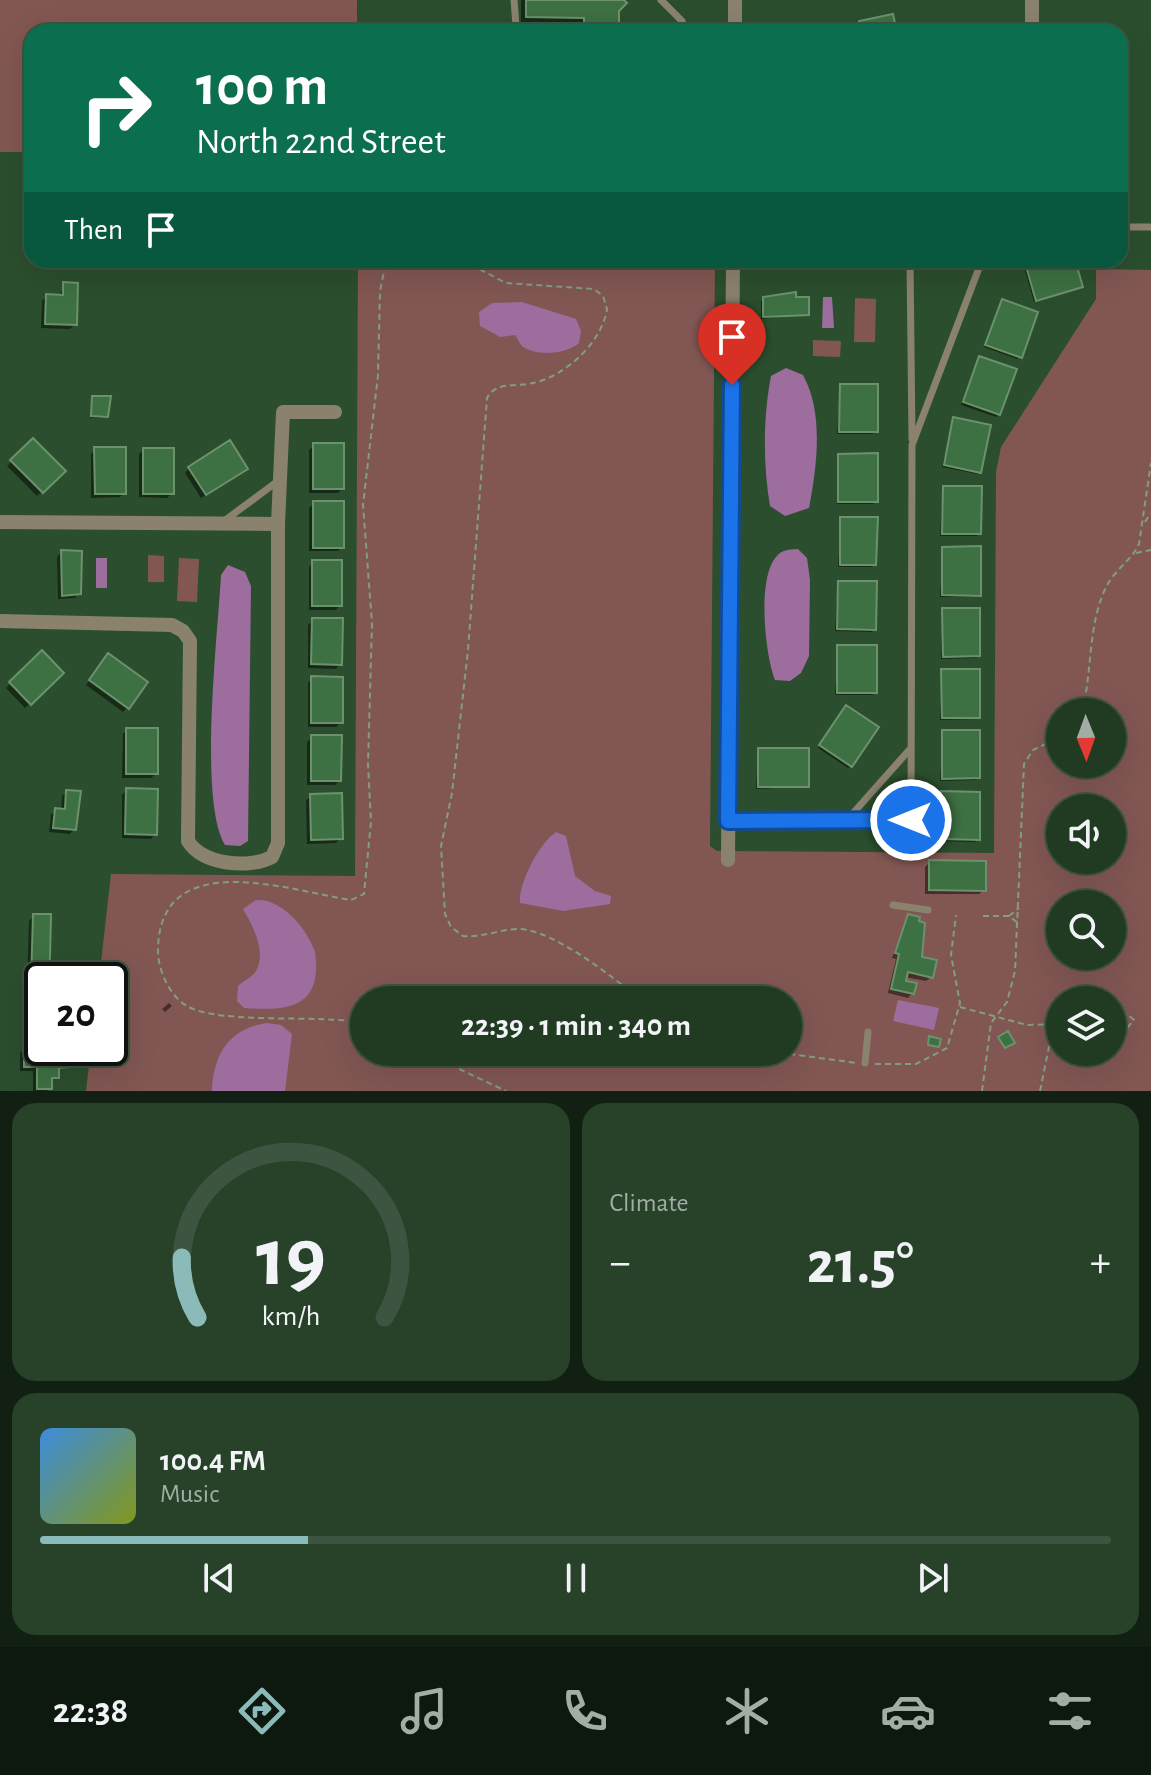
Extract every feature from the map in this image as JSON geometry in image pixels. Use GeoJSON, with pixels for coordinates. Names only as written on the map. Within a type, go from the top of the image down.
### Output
{"type":"FeatureCollection","features":[{"type":"Feature","properties":{"kind":"street"},"geometry":{"type":"LineString","coordinates":[[735,0],[735,24]]}},
{"type":"Feature","properties":{"kind":"street"},"geometry":{"type":"LineString","coordinates":[[1028,24],[1032,0]]}},
{"type":"Feature","properties":{"kind":"street"},"geometry":{"type":"LineString","coordinates":[[728,860],[733,268]]}},
{"type":"Feature","properties":{"kind":"street"},"geometry":{"type":"LineString","coordinates":[[0,621],[172,625],[183,631],[190,641],[188,841],[205,855],[260,863],[272,857],[278,843],[278,524],[283,412],[335,412]]}},
{"type":"Feature","properties":{"kind":"street"},"geometry":{"type":"LineString","coordinates":[[0,522],[278,524]]}},
{"type":"Feature","properties":{"kind":"lane"},"geometry":{"type":"LineString","coordinates":[[514,0],[516,24]]}},
{"type":"Feature","properties":{"kind":"lane"},"geometry":{"type":"LineString","coordinates":[[661,0],[683,24]]}},
{"type":"Feature","properties":{"kind":"lane"},"geometry":{"type":"LineString","coordinates":[[1128,227],[1151,227]]}},
{"type":"Feature","properties":{"kind":"lane"},"geometry":{"type":"LineString","coordinates":[[728,821],[911,820],[910,268]]}},
{"type":"Feature","properties":{"kind":"lane"},"geometry":{"type":"LineString","coordinates":[[912,445],[979,268]]}},
{"type":"Feature","properties":{"kind":"lane"},"geometry":{"type":"LineString","coordinates":[[220,523],[280,480]]}},
{"type":"Feature","properties":{"kind":"lane"},"geometry":{"type":"LineString","coordinates":[[847,820],[911,748]]}},
{"type":"Feature","properties":{"kind":"lane"},"geometry":{"type":"LineString","coordinates":[[893,905],[928,910]]}},
{"type":"Feature","properties":{"kind":"lane"},"geometry":{"type":"LineString","coordinates":[[865,1063],[868,1032]]}},
{"type":"Feature","properties":{"kind":"path"},"geometry":{"type":"LineString","coordinates":[[350,1022],[203,1011],[187,1006],[177,998],[162,971],[158,942],[168,912],[187,891],[214,881],[351,900],[364,894],[371,822],[368,749],[372,623],[363,505],[378,375],[380,291],[386,268]]}},
{"type":"Feature","properties":{"kind":"path"},"geometry":{"type":"LineString","coordinates":[[477,268],[506,283],[594,289],[603,296],[607,309],[594,339],[568,366],[535,383],[497,388],[487,398],[467,661],[452,793],[441,846],[445,914],[451,927],[463,936],[516,929],[545,937],[596,966],[622,986]]}},
{"type":"Feature","properties":{"kind":"path"},"geometry":{"type":"LineString","coordinates":[[1135,553],[1143,526],[1145,486],[1151,463]]}},
{"type":"Feature","properties":{"kind":"path"},"geometry":{"type":"LineString","coordinates":[[1143,526],[1151,513]]}},
{"type":"Feature","properties":{"kind":"path"},"geometry":{"type":"LineString","coordinates":[[1084,698],[1100,600],[1115,570],[1135,553],[1151,550]]}},
{"type":"Feature","properties":{"kind":"path"},"geometry":{"type":"LineString","coordinates":[[982,1091],[995,1017],[1012,988],[1020,907],[1024,764],[1033,750],[1046,744]]}},
{"type":"Feature","properties":{"kind":"path"},"geometry":{"type":"LineString","coordinates":[[983,916],[1009,916],[1020,907]]}},
{"type":"Feature","properties":{"kind":"path"},"geometry":{"type":"LineString","coordinates":[[956,915],[951,955],[959,1007],[1046,1027]]}},
{"type":"Feature","properties":{"kind":"path"},"geometry":{"type":"LineString","coordinates":[[1009,916],[1018,924]]}},
{"type":"Feature","properties":{"kind":"path"},"geometry":{"type":"LineString","coordinates":[[172,1003],[177,998]]}},
{"type":"Feature","properties":{"kind":"path"},"geometry":{"type":"LineString","coordinates":[[1040,1091],[1046,1062]]}},
{"type":"Feature","properties":{"kind":"path"},"geometry":{"type":"LineString","coordinates":[[453,1066],[506,1091]]}},
{"type":"Feature","properties":{"kind":"shaded area"},"geometry":{"type":"Polygon","coordinates":[[[0,0],[357,0],[357,24],[24,24],[24,152],[0,152],[0,0]]]}},
{"type":"Feature","properties":{"kind":"shaded area"},"geometry":{"type":"Polygon","coordinates":[[[358,268],[715,268],[710,846],[717,851],[994,853],[996,472],[1001,447],[1096,299],[1096,269],[1151,270],[1151,1091],[86,1091],[89,1066],[128,1066],[128,962],[101,962],[111,874],[355,876],[358,268]]]}},
{"type":"Feature","properties":{"kind":"shaded area"},"geometry":{"type":"Polygon","coordinates":[[[823,297],[832,297],[834,328],[822,328],[823,297]]]}},
{"type":"Feature","properties":{"kind":"shaded area"},"geometry":{"type":"Polygon","coordinates":[[[855,298],[876,299],[875,342],[854,342],[855,298]]]}},
{"type":"Feature","properties":{"kind":"shaded area"},"geometry":{"type":"Polygon","coordinates":[[[522,302],[576,319],[581,331],[579,343],[559,352],[535,352],[522,346],[515,335],[500,337],[480,326],[479,312],[492,303],[522,302]]]}},
{"type":"Feature","properties":{"kind":"shaded area"},"geometry":{"type":"Polygon","coordinates":[[[813,340],[841,341],[840,357],[813,356],[813,340]]]}},
{"type":"Feature","properties":{"kind":"shaded area"},"geometry":{"type":"Polygon","coordinates":[[[786,368],[803,375],[810,390],[817,440],[809,508],[785,516],[770,506],[765,441],[771,376],[786,368]]]}},
{"type":"Feature","properties":{"kind":"shaded area"},"geometry":{"type":"Polygon","coordinates":[[[798,549],[807,558],[810,580],[809,656],[801,673],[790,681],[775,680],[766,635],[766,582],[778,554],[798,549]]]}},
{"type":"Feature","properties":{"kind":"shaded area"},"geometry":{"type":"Polygon","coordinates":[[[148,555],[164,556],[164,582],[148,582],[148,555]]]}},
{"type":"Feature","properties":{"kind":"shaded area"},"geometry":{"type":"Polygon","coordinates":[[[96,558],[107,558],[107,588],[96,588],[96,558]]]}},
{"type":"Feature","properties":{"kind":"shaded area"},"geometry":{"type":"Polygon","coordinates":[[[179,558],[199,559],[197,602],[177,601],[179,558]]]}},
{"type":"Feature","properties":{"kind":"shaded area"},"geometry":{"type":"Polygon","coordinates":[[[228,565],[245,572],[251,586],[248,841],[240,846],[225,845],[217,823],[211,755],[221,575],[228,565]]]}},
{"type":"Feature","properties":{"kind":"shaded area"},"geometry":{"type":"Polygon","coordinates":[[[556,832],[566,836],[575,876],[595,891],[611,896],[610,904],[563,911],[520,903],[531,864],[556,832]]]}},
{"type":"Feature","properties":{"kind":"shaded area"},"geometry":{"type":"Polygon","coordinates":[[[256,900],[275,904],[293,917],[315,952],[313,985],[307,996],[287,1007],[244,1008],[237,1001],[238,986],[254,974],[259,962],[257,938],[243,909],[256,900]]]}},
{"type":"Feature","properties":{"kind":"shaded area"},"geometry":{"type":"Polygon","coordinates":[[[898,1000],[939,1008],[934,1030],[893,1021],[898,1000]]]}},
{"type":"Feature","properties":{"kind":"shaded area"},"geometry":{"type":"Polygon","coordinates":[[[267,1023],[281,1025],[292,1034],[285,1091],[212,1091],[216,1066],[226,1045],[243,1031],[267,1023]]]}},
{"type":"Feature","properties":{"kind":"building"},"geometry":{"type":"Polygon","coordinates":[[[526,0],[624,0],[627,3],[619,11],[619,24],[584,24],[584,18],[526,17],[526,0]]]}},
{"type":"Feature","properties":{"kind":"building"},"geometry":{"type":"Polygon","coordinates":[[[893,14],[895,24],[859,24],[859,21],[893,14]]]}},
{"type":"Feature","properties":{"kind":"building"},"geometry":{"type":"Polygon","coordinates":[[[1026,268],[1077,268],[1083,287],[1036,301],[1026,268]]]}},
{"type":"Feature","properties":{"kind":"building"},"geometry":{"type":"Polygon","coordinates":[[[63,282],[78,283],[77,325],[45,324],[46,294],[63,295],[63,282]]]}},
{"type":"Feature","properties":{"kind":"building"},"geometry":{"type":"Polygon","coordinates":[[[796,292],[796,297],[809,297],[809,315],[763,317],[763,297],[796,292]]]}},
{"type":"Feature","properties":{"kind":"building"},"geometry":{"type":"Polygon","coordinates":[[[1002,299],[1038,312],[1022,358],[985,345],[1002,299]]]}},
{"type":"Feature","properties":{"kind":"building"},"geometry":{"type":"Polygon","coordinates":[[[979,356],[1017,369],[1000,415],[963,402],[979,356]]]}},
{"type":"Feature","properties":{"kind":"building"},"geometry":{"type":"Polygon","coordinates":[[[840,384],[878,384],[878,432],[839,432],[840,384]]]}},
{"type":"Feature","properties":{"kind":"building"},"geometry":{"type":"Polygon","coordinates":[[[92,396],[111,396],[108,417],[91,416],[92,396]]]}},
{"type":"Feature","properties":{"kind":"building"},"geometry":{"type":"Polygon","coordinates":[[[953,417],[991,425],[981,473],[944,465],[953,417]]]}},
{"type":"Feature","properties":{"kind":"building"},"geometry":{"type":"Polygon","coordinates":[[[33,438],[66,471],[43,493],[10,460],[33,438]]]}},
{"type":"Feature","properties":{"kind":"building"},"geometry":{"type":"Polygon","coordinates":[[[230,440],[248,469],[206,495],[188,467],[230,440]]]}},
{"type":"Feature","properties":{"kind":"building"},"geometry":{"type":"Polygon","coordinates":[[[313,443],[344,443],[344,489],[313,489],[313,443]]]}},
{"type":"Feature","properties":{"kind":"building"},"geometry":{"type":"Polygon","coordinates":[[[94,447],[126,447],[126,494],[95,494],[94,447]]]}},
{"type":"Feature","properties":{"kind":"building"},"geometry":{"type":"Polygon","coordinates":[[[143,448],[174,448],[174,494],[143,494],[143,448]]]}},
{"type":"Feature","properties":{"kind":"building"},"geometry":{"type":"Polygon","coordinates":[[[878,453],[878,502],[838,502],[838,454],[878,453]]]}},
{"type":"Feature","properties":{"kind":"building"},"geometry":{"type":"Polygon","coordinates":[[[943,486],[982,486],[981,534],[942,534],[943,486]]]}},
{"type":"Feature","properties":{"kind":"building"},"geometry":{"type":"Polygon","coordinates":[[[313,501],[344,501],[344,548],[313,548],[313,501]]]}},
{"type":"Feature","properties":{"kind":"building"},"geometry":{"type":"Polygon","coordinates":[[[840,517],[878,517],[876,565],[840,565],[840,517]]]}},
{"type":"Feature","properties":{"kind":"building"},"geometry":{"type":"Polygon","coordinates":[[[981,546],[981,596],[942,595],[942,547],[981,546]]]}},
{"type":"Feature","properties":{"kind":"building"},"geometry":{"type":"Polygon","coordinates":[[[61,550],[82,551],[81,594],[62,596],[61,550]]]}},
{"type":"Feature","properties":{"kind":"building"},"geometry":{"type":"Polygon","coordinates":[[[312,560],[342,560],[342,606],[312,606],[312,560]]]}},
{"type":"Feature","properties":{"kind":"building"},"geometry":{"type":"Polygon","coordinates":[[[838,581],[877,581],[876,630],[837,629],[838,581]]]}},
{"type":"Feature","properties":{"kind":"building"},"geometry":{"type":"Polygon","coordinates":[[[942,608],[980,608],[980,656],[943,657],[942,608]]]}},
{"type":"Feature","properties":{"kind":"building"},"geometry":{"type":"Polygon","coordinates":[[[312,618],[343,618],[342,665],[311,664],[312,618]]]}},
{"type":"Feature","properties":{"kind":"building"},"geometry":{"type":"Polygon","coordinates":[[[837,645],[877,645],[877,693],[837,693],[837,645]]]}},
{"type":"Feature","properties":{"kind":"building"},"geometry":{"type":"Polygon","coordinates":[[[42,650],[64,673],[31,705],[9,682],[42,650]]]}},
{"type":"Feature","properties":{"kind":"building"},"geometry":{"type":"Polygon","coordinates":[[[108,653],[148,682],[129,709],[89,680],[108,653]]]}},
{"type":"Feature","properties":{"kind":"building"},"geometry":{"type":"Polygon","coordinates":[[[941,669],[980,669],[980,718],[942,718],[941,669]]]}},
{"type":"Feature","properties":{"kind":"building"},"geometry":{"type":"Polygon","coordinates":[[[311,676],[343,677],[343,723],[311,723],[311,676]]]}},
{"type":"Feature","properties":{"kind":"building"},"geometry":{"type":"Polygon","coordinates":[[[846,705],[879,727],[852,767],[819,745],[846,705]]]}},
{"type":"Feature","properties":{"kind":"building"},"geometry":{"type":"Polygon","coordinates":[[[126,728],[158,728],[158,774],[126,774],[126,728]]]}},
{"type":"Feature","properties":{"kind":"building"},"geometry":{"type":"Polygon","coordinates":[[[942,730],[980,730],[980,778],[942,779],[942,730]]]}},
{"type":"Feature","properties":{"kind":"building"},"geometry":{"type":"Polygon","coordinates":[[[311,735],[342,735],[341,781],[311,781],[311,735]]]}},
{"type":"Feature","properties":{"kind":"building"},"geometry":{"type":"Polygon","coordinates":[[[758,748],[809,748],[809,787],[758,787],[758,748]]]}},
{"type":"Feature","properties":{"kind":"building"},"geometry":{"type":"Polygon","coordinates":[[[126,788],[158,789],[157,835],[125,834],[126,788]]]}},
{"type":"Feature","properties":{"kind":"building"},"geometry":{"type":"Polygon","coordinates":[[[66,790],[81,791],[76,830],[53,828],[55,808],[65,809],[66,790]]]}},
{"type":"Feature","properties":{"kind":"building"},"geometry":{"type":"Polygon","coordinates":[[[941,791],[980,792],[980,840],[941,839],[941,791]]]}},
{"type":"Feature","properties":{"kind":"building"},"geometry":{"type":"Polygon","coordinates":[[[342,793],[343,839],[311,840],[310,794],[342,793]]]}},
{"type":"Feature","properties":{"kind":"building"},"geometry":{"type":"Polygon","coordinates":[[[929,860],[986,861],[986,891],[929,890],[929,860]]]}},
{"type":"Feature","properties":{"kind":"building"},"geometry":{"type":"Polygon","coordinates":[[[33,914],[51,914],[49,962],[32,962],[33,914]]]}},
{"type":"Feature","properties":{"kind":"building"},"geometry":{"type":"Polygon","coordinates":[[[908,914],[920,917],[919,921],[925,923],[922,957],[937,960],[933,978],[908,972],[906,981],[917,983],[914,994],[891,989],[899,954],[895,953],[908,914]]]}},
{"type":"Feature","properties":{"kind":"building"},"geometry":{"type":"Polygon","coordinates":[[[1008,1031],[1015,1043],[1005,1048],[998,1037],[1008,1031]]]}},
{"type":"Feature","properties":{"kind":"building"},"geometry":{"type":"Polygon","coordinates":[[[929,1036],[941,1039],[939,1047],[928,1045],[929,1036]]]}},
{"type":"Feature","properties":{"kind":"building"},"geometry":{"type":"Polygon","coordinates":[[[68,1066],[59,1068],[59,1078],[52,1078],[52,1089],[37,1089],[37,1067],[24,1067],[68,1066]]]}},
{"type":"Feature","properties":{"kind":"route"},"geometry":{"type":"LineString","coordinates":[[732,385],[728,821],[911,820]]}}]}
